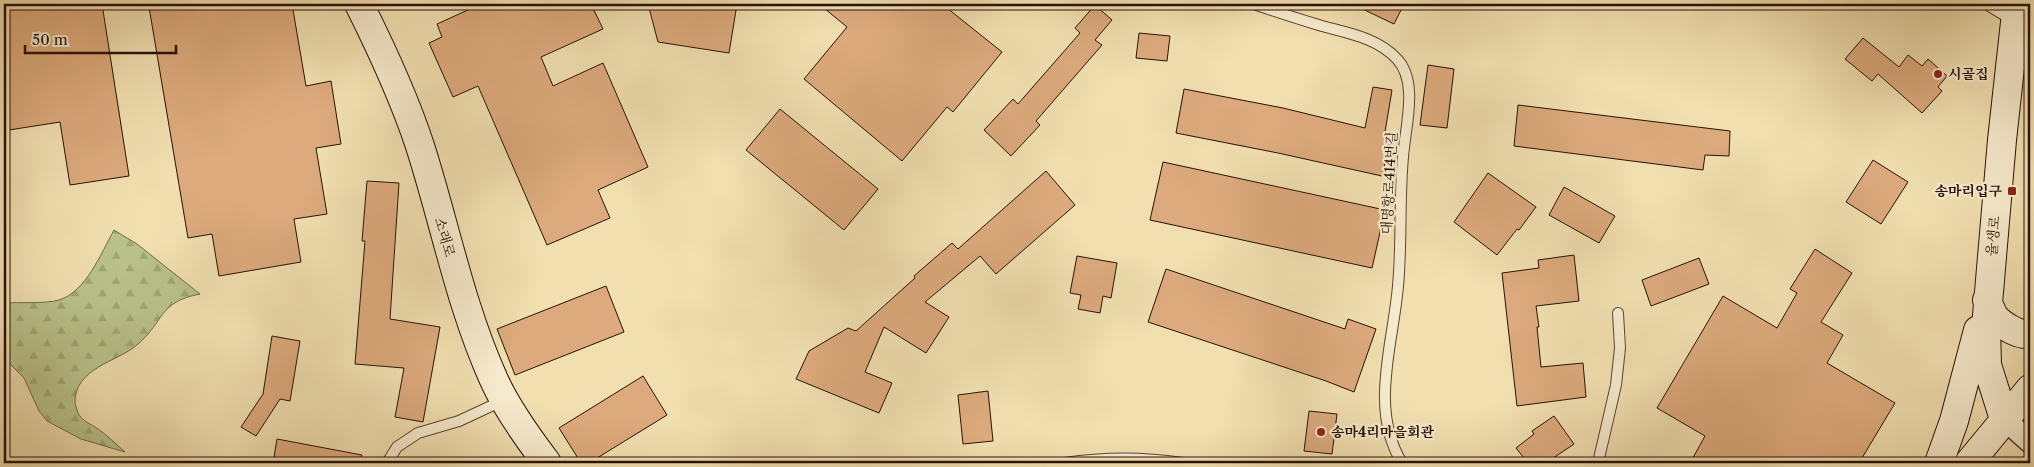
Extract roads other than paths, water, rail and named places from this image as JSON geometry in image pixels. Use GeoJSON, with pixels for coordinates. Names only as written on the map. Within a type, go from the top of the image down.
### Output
{"type":"FeatureCollection","features":[{"type":"Feature","properties":{"kind":"street","name":"소래로"},"geometry":{"type":"LineString","coordinates":[[359,4],[385,56],[420,145],[460,288],[494,381],[530,441],[547,463]]}},
{"type":"Feature","properties":{"kind":"street","name":"율생로"},"geometry":{"type":"LineString","coordinates":[[2004,419],[1988,365],[1985,346],[1987,300],[2016,13]]}},
{"type":"Feature","properties":{"kind":"street"},"geometry":{"type":"LineString","coordinates":[[1987,300],[1994,315],[2004,324],[2023,335],[2030,334]]}},
{"type":"Feature","properties":{"kind":"street"},"geometry":{"type":"LineString","coordinates":[[1939,463],[1954,421],[1987,300]]}},
{"type":"Feature","properties":{"kind":"street"},"geometry":{"type":"LineString","coordinates":[[1969,463],[2030,389]]}},
{"type":"Feature","properties":{"kind":"street"},"geometry":{"type":"LineString","coordinates":[[2004,419],[2030,442]]}},
{"type":"Feature","properties":{"kind":"lane","name":"대명항로414번길"},"geometry":{"type":"LineString","coordinates":[[1254,4],[1364,38],[1382,46],[1397,59],[1407,76],[1408,100],[1402,157],[1398,286],[1384,392],[1385,414],[1390,436],[1396,454],[1402,463]]}},
{"type":"Feature","properties":{"kind":"lane","name":"율생로"},"geometry":{"type":"LineString","coordinates":[[1986,4],[2016,13]]}},
{"type":"Feature","properties":{"kind":"lane"},"geometry":{"type":"LineString","coordinates":[[1598,463],[1616,385],[1620,348],[1618,312]]}},
{"type":"Feature","properties":{"kind":"lane"},"geometry":{"type":"LineString","coordinates":[[387,463],[397,447],[418,433],[458,421],[505,399]]}},
{"type":"Feature","properties":{"kind":"lane"},"geometry":{"type":"LineString","coordinates":[[1065,463],[1093,458],[1136,458],[1182,463]]}},
{"type":"Feature","properties":{"kind":"place","name":"시골집"},"geometry":{"type":"Point","coordinates":[1938,74]}},
{"type":"Feature","properties":{"kind":"place","name":"송마리입구"},"geometry":{"type":"Point","coordinates":[2012,191]}},
{"type":"Feature","properties":{"kind":"place","name":"송마4리마을회관"},"geometry":{"type":"Point","coordinates":[1321,432]}}]}
